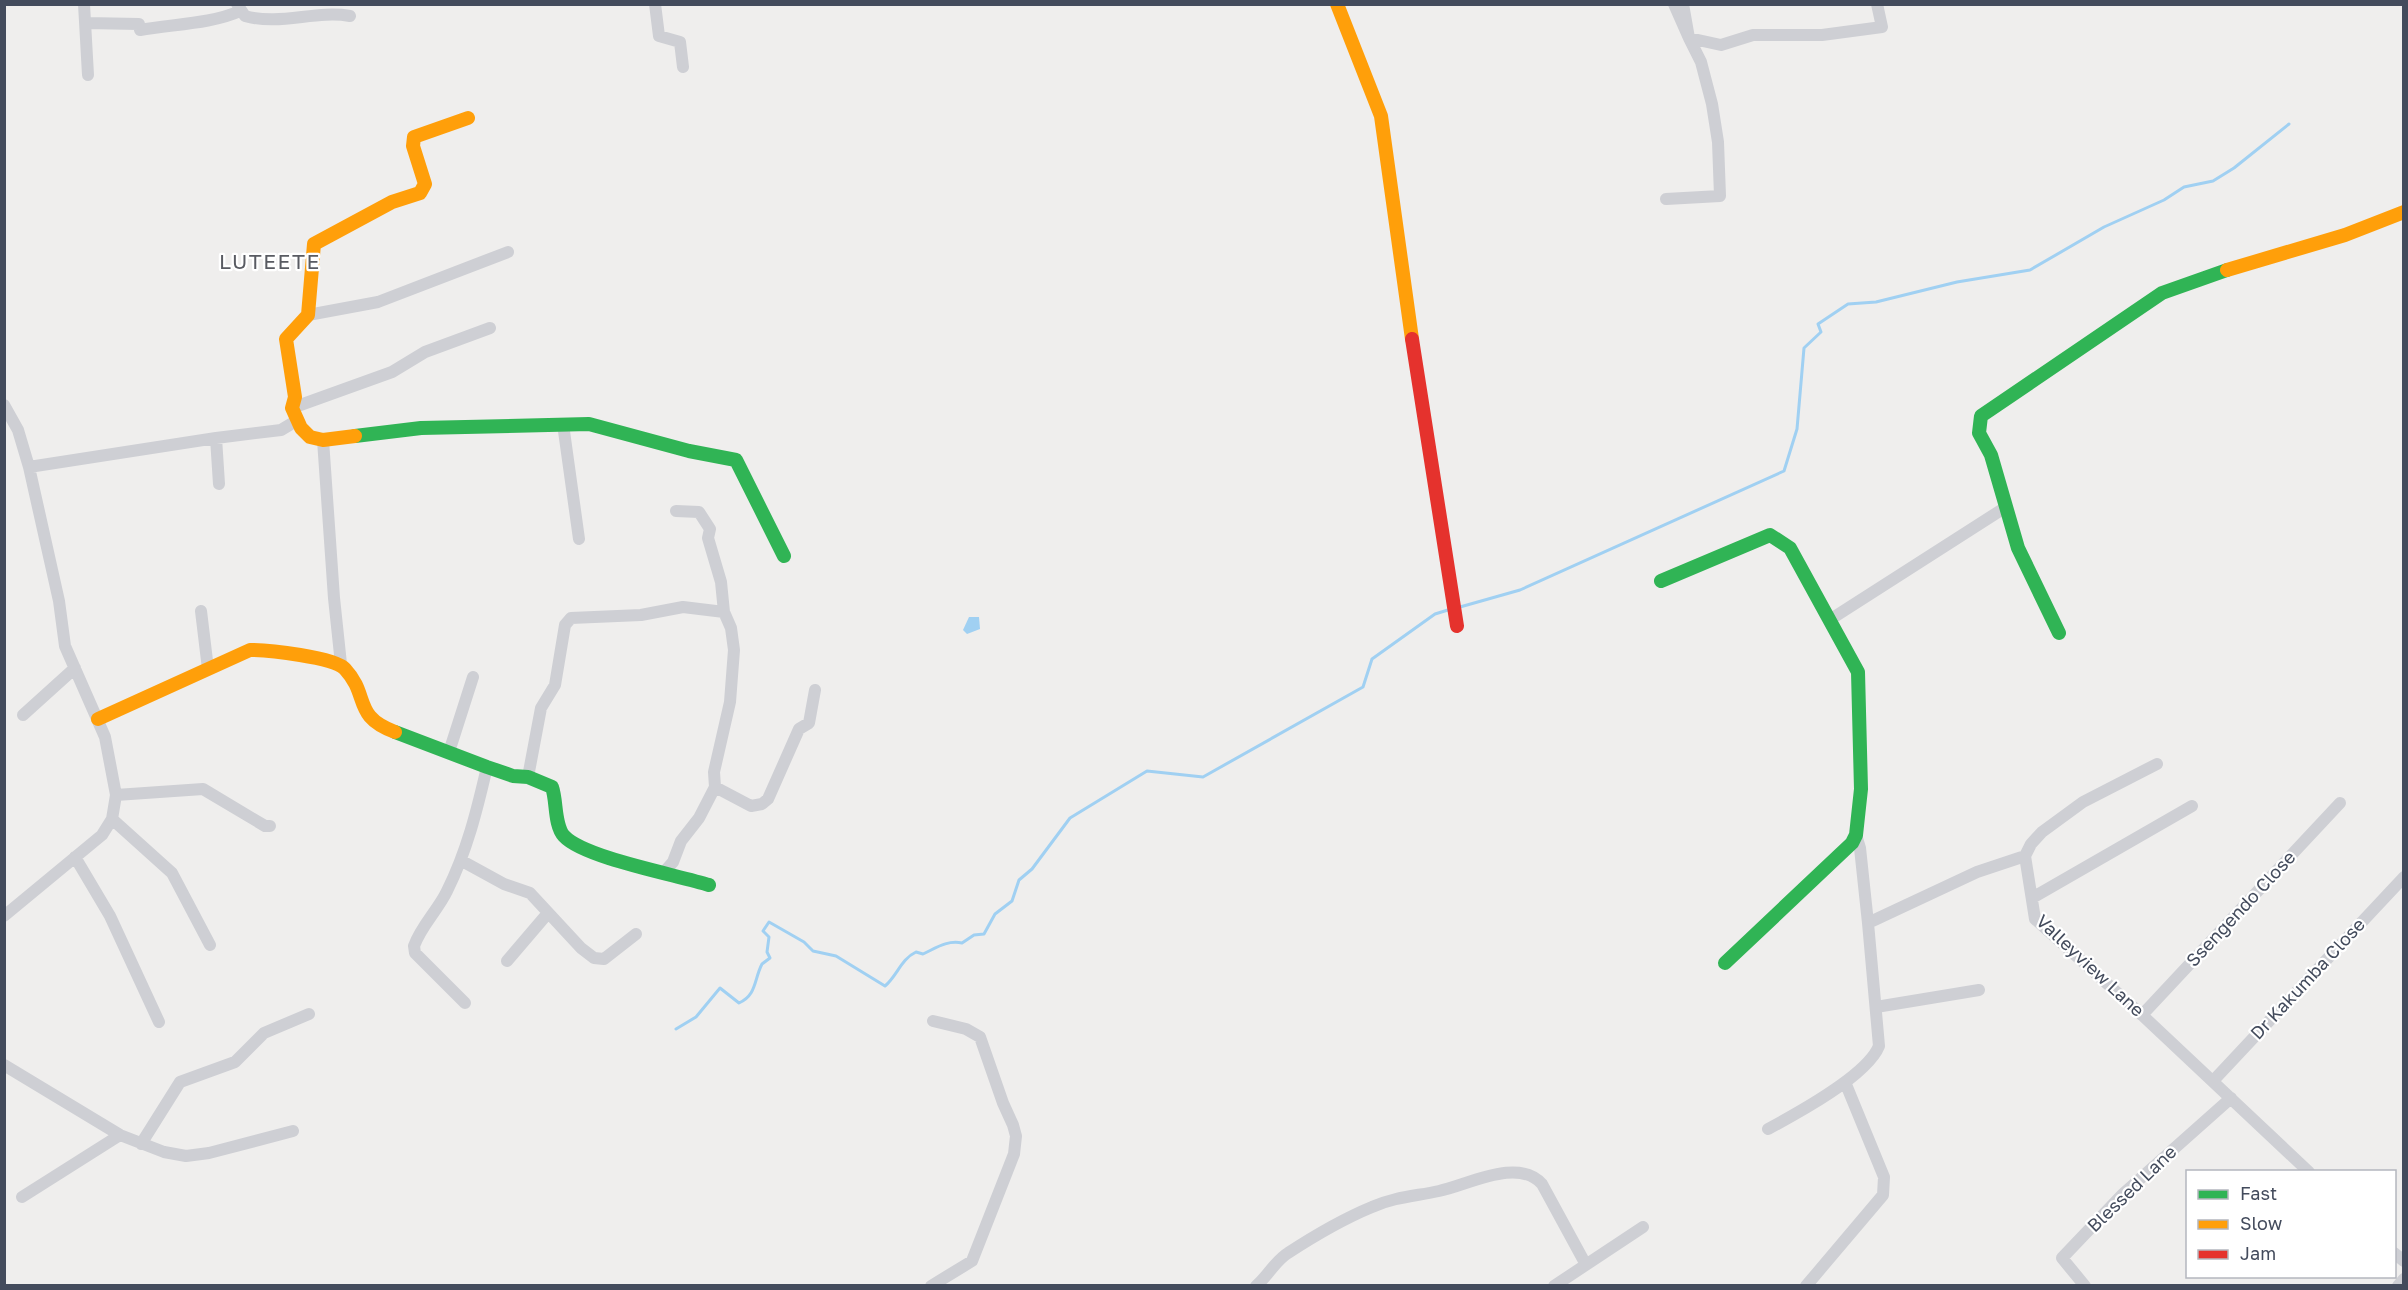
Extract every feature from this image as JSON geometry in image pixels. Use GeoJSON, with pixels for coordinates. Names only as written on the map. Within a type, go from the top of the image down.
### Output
{"type":"FeatureCollection","features":[{"type":"Feature","properties":{"kind":"street"},"geometry":{"type":"LineString","coordinates":[[84,4],[88,75]]}},
{"type":"Feature","properties":{"kind":"street"},"geometry":{"type":"LineString","coordinates":[[656,4],[659,36],[680,42],[683,67]]}},
{"type":"Feature","properties":{"kind":"street"},"geometry":{"type":"LineString","coordinates":[[1337,4],[1381,116],[1430,458],[1457,626]]}},
{"type":"Feature","properties":{"kind":"street"},"geometry":{"type":"LineString","coordinates":[[1666,199],[1720,196],[1718,142],[1712,104],[1701,62],[1674,4]]}},
{"type":"Feature","properties":{"kind":"street"},"geometry":{"type":"LineString","coordinates":[[1683,4],[1689,38]]}},
{"type":"Feature","properties":{"kind":"street"},"geometry":{"type":"LineString","coordinates":[[1689,38],[1721,45],[1753,35],[1822,35],[1882,27],[1877,4]]}},
{"type":"Feature","properties":{"kind":"street"},"geometry":{"type":"LineString","coordinates":[[86,23],[140,27],[221,19],[239,8],[246,16],[267,20],[334,13],[350,16]]}},
{"type":"Feature","properties":{"kind":"street"},"geometry":{"type":"LineString","coordinates":[[308,315],[314,244],[392,202],[420,193],[425,184],[413,146],[414,137],[424,131],[468,118]]}},
{"type":"Feature","properties":{"kind":"street"},"geometry":{"type":"LineString","coordinates":[[2058,633],[2018,548],[1990,455],[1978,432],[1981,416],[2162,293],[2191,282],[2292,253],[2356,229],[2371,227],[2403,212]]}},
{"type":"Feature","properties":{"kind":"street"},"geometry":{"type":"LineString","coordinates":[[508,252],[378,302],[308,315],[286,339],[295,397],[292,408],[296,422],[310,437],[323,440],[421,428],[595,424],[689,451],[737,461],[784,556]]}},
{"type":"Feature","properties":{"kind":"street"},"geometry":{"type":"LineString","coordinates":[[292,408],[389,374],[425,352],[490,328]]}},
{"type":"Feature","properties":{"kind":"street"},"geometry":{"type":"LineString","coordinates":[[4,405],[18,430],[29,467],[57,591],[65,646],[98,719],[109,753],[116,795],[112,819],[102,835],[4,916]]}},
{"type":"Feature","properties":{"kind":"street"},"geometry":{"type":"LineString","coordinates":[[29,467],[281,430],[296,422]]}},
{"type":"Feature","properties":{"kind":"street"},"geometry":{"type":"LineString","coordinates":[[563,424],[579,540]]}},
{"type":"Feature","properties":{"kind":"street"},"geometry":{"type":"LineString","coordinates":[[216,438],[219,484]]}},
{"type":"Feature","properties":{"kind":"street"},"geometry":{"type":"LineString","coordinates":[[323,440],[341,664]]}},
{"type":"Feature","properties":{"kind":"street"},"geometry":{"type":"LineString","coordinates":[[1831,619],[2006,507]]}},
{"type":"Feature","properties":{"kind":"street"},"geometry":{"type":"LineString","coordinates":[[666,870],[673,862],[681,841],[699,818],[715,787],[716,765],[728,716],[734,650],[731,628],[724,612],[721,582],[708,538],[709,525],[699,512],[676,511]]}},
{"type":"Feature","properties":{"kind":"street"},"geometry":{"type":"LineString","coordinates":[[1661,581],[1770,535],[1790,548],[1831,619],[1858,672],[1861,789],[1856,835],[1852,843],[1725,963]]}},
{"type":"Feature","properties":{"kind":"street"},"geometry":{"type":"LineString","coordinates":[[528,777],[541,708],[555,686],[567,621],[574,617],[641,615],[683,607],[724,612]]}},
{"type":"Feature","properties":{"kind":"street"},"geometry":{"type":"LineString","coordinates":[[201,611],[208,669]]}},
{"type":"Feature","properties":{"kind":"street"},"geometry":{"type":"LineString","coordinates":[[98,719],[236,655],[257,649],[274,650],[341,664],[346,669],[370,719],[383,728],[487,767],[513,776],[528,777],[552,787],[561,831],[568,840],[596,852],[666,870],[709,885]]}},
{"type":"Feature","properties":{"kind":"street"},"geometry":{"type":"LineString","coordinates":[[23,715],[75,668]]}},
{"type":"Feature","properties":{"kind":"street"},"geometry":{"type":"LineString","coordinates":[[449,752],[472,677]]}},
{"type":"Feature","properties":{"kind":"street"},"geometry":{"type":"LineString","coordinates":[[715,787],[752,806],[762,804],[768,799],[799,729],[808,723],[815,690]]}},
{"type":"Feature","properties":{"kind":"street"},"geometry":{"type":"LineString","coordinates":[[1868,923],[1977,872],[2025,856],[2036,838],[2082,802],[2157,764]]}},
{"type":"Feature","properties":{"kind":"street"},"geometry":{"type":"LineString","coordinates":[[465,1003],[413,950],[416,939],[444,898],[462,861],[477,812],[487,767]]}},
{"type":"Feature","properties":{"kind":"street"},"geometry":{"type":"LineString","coordinates":[[116,795],[203,789],[265,826],[270,826]]}},
{"type":"Feature","properties":{"kind":"street","name":"Ssengendo Close"},"geometry":{"type":"LineString","coordinates":[[2142,1015],[2340,803]]}},
{"type":"Feature","properties":{"kind":"street"},"geometry":{"type":"LineString","coordinates":[[2032,898],[2192,806]]}},
{"type":"Feature","properties":{"kind":"street"},"geometry":{"type":"LineString","coordinates":[[112,819],[172,873],[210,945]]}},
{"type":"Feature","properties":{"kind":"street"},"geometry":{"type":"LineString","coordinates":[[1768,1129],[1801,1112],[1845,1082],[1876,1054],[1879,1046],[1860,848],[1856,835]]}},
{"type":"Feature","properties":{"kind":"street","name":"Valleyview Lane"},"geometry":{"type":"LineString","coordinates":[[2025,856],[2035,919],[2142,1015],[2307,1170]]}},
{"type":"Feature","properties":{"kind":"street"},"geometry":{"type":"LineString","coordinates":[[75,857],[110,916],[159,1023]]}},
{"type":"Feature","properties":{"kind":"street"},"geometry":{"type":"LineString","coordinates":[[462,861],[504,884],[530,893],[577,945],[599,960],[610,956],[636,934]]}},
{"type":"Feature","properties":{"kind":"street","name":"Dr Kakumba Close"},"geometry":{"type":"LineString","coordinates":[[2213,1081],[2403,877]]}},
{"type":"Feature","properties":{"kind":"street"},"geometry":{"type":"LineString","coordinates":[[507,961],[548,912]]}},
{"type":"Feature","properties":{"kind":"street"},"geometry":{"type":"LineString","coordinates":[[1876,1007],[1979,990]]}},
{"type":"Feature","properties":{"kind":"street"},"geometry":{"type":"LineString","coordinates":[[141,1144],[180,1082],[235,1062],[264,1033],[309,1014]]}},
{"type":"Feature","properties":{"kind":"street"},"geometry":{"type":"LineString","coordinates":[[931,1286],[972,1261],[1014,1154],[1016,1136],[980,1037],[966,1029],[933,1021]]}},
{"type":"Feature","properties":{"kind":"street"},"geometry":{"type":"LineString","coordinates":[[4,1065],[120,1135],[141,1144],[186,1156],[209,1153],[293,1131]]}},
{"type":"Feature","properties":{"kind":"street"},"geometry":{"type":"LineString","coordinates":[[1806,1286],[1875,1205],[1885,1189],[1884,1177],[1845,1082]]}},
{"type":"Feature","properties":{"kind":"street","name":"Blessed Lane"},"geometry":{"type":"LineString","coordinates":[[2085,1286],[2062,1258],[2123,1194],[2231,1098]]}},
{"type":"Feature","properties":{"kind":"street"},"geometry":{"type":"LineString","coordinates":[[22,1197],[120,1135]]}},
{"type":"Feature","properties":{"kind":"street"},"geometry":{"type":"LineString","coordinates":[[1256,1286],[1287,1254],[1373,1206],[1410,1195],[1439,1191],[1475,1179],[1517,1173],[1533,1175],[1542,1184],[1585,1263]]}},
{"type":"Feature","properties":{"kind":"street"},"geometry":{"type":"LineString","coordinates":[[1554,1286],[1585,1263],[1643,1227]]}},
{"type":"Feature","properties":{"kind":"street"},"geometry":{"type":"LineString","coordinates":[[2398,1286],[2403,1279]]}},
{"type":"Feature","properties":{"kind":"water"},"geometry":{"type":"Polygon","coordinates":[[[969,617],[979,617],[980,629],[967,634],[963,630],[969,617]]]}},
{"type":"Feature","properties":{"kind":"waterway"},"geometry":{"type":"LineString","coordinates":[[1460,607],[1520,590],[1784,471],[1797,429],[1804,348],[1821,332],[1818,324],[1848,304],[1876,302],[1957,282],[2030,270],[2104,227],[2164,200],[2184,187],[2213,181],[2234,168],[2289,124]]}},
{"type":"Feature","properties":{"kind":"waterway"},"geometry":{"type":"LineString","coordinates":[[676,1029],[696,1017],[720,988],[739,1003],[749,996],[762,964],[770,958],[767,952],[769,937],[763,931],[769,922],[804,942],[813,951],[836,956],[885,986],[907,959],[916,952],[923,954],[942,945],[962,943],[974,935],[984,934],[995,914],[1012,901],[1019,880],[1032,869],[1070,818],[1147,771],[1203,777],[1363,687],[1372,659],[1435,614],[1448,610]]}},
{"type":"Feature","properties":{"kind":"traffic: fast"},"geometry":{"type":"LineString","coordinates":[[2059,633],[2018,548],[1991,455],[1979,433],[1981,416],[2162,293],[2227,270]]}},
{"type":"Feature","properties":{"kind":"traffic: fast"},"geometry":{"type":"LineString","coordinates":[[355,436],[421,428],[589,424],[689,451],[736,460],[784,556]]}},
{"type":"Feature","properties":{"kind":"traffic: fast"},"geometry":{"type":"LineString","coordinates":[[1661,581],[1770,535],[1790,548],[1858,672],[1861,789],[1856,835],[1852,843],[1725,963]]}},
{"type":"Feature","properties":{"kind":"traffic: fast"},"geometry":{"type":"LineString","coordinates":[[395,732],[487,767],[513,776],[528,777],[552,787],[561,831],[575,844],[591,852],[709,885]]}},
{"type":"Feature","properties":{"kind":"traffic: slow"},"geometry":{"type":"LineString","coordinates":[[1337,4],[1381,116],[1412,339]]}},
{"type":"Feature","properties":{"kind":"traffic: slow"},"geometry":{"type":"LineString","coordinates":[[355,436],[323,440],[310,437],[301,428],[292,408],[295,397],[286,339],[308,315],[314,244],[392,202],[420,193],[425,184],[413,146],[414,137],[468,118]]}},
{"type":"Feature","properties":{"kind":"traffic: slow"},"geometry":{"type":"LineString","coordinates":[[2227,270],[2345,235],[2404,212]]}},
{"type":"Feature","properties":{"kind":"traffic: slow"},"geometry":{"type":"LineString","coordinates":[[98,719],[250,650],[259,650],[328,661],[345,669],[353,679],[367,712],[382,726],[395,732]]}},
{"type":"Feature","properties":{"kind":"traffic: jam"},"geometry":{"type":"LineString","coordinates":[[1412,339],[1457,626]]}},
{"type":"Feature","properties":{"kind":"district","name":"LUTEETE"},"geometry":{"type":"Point","coordinates":[270,262]}}]}
